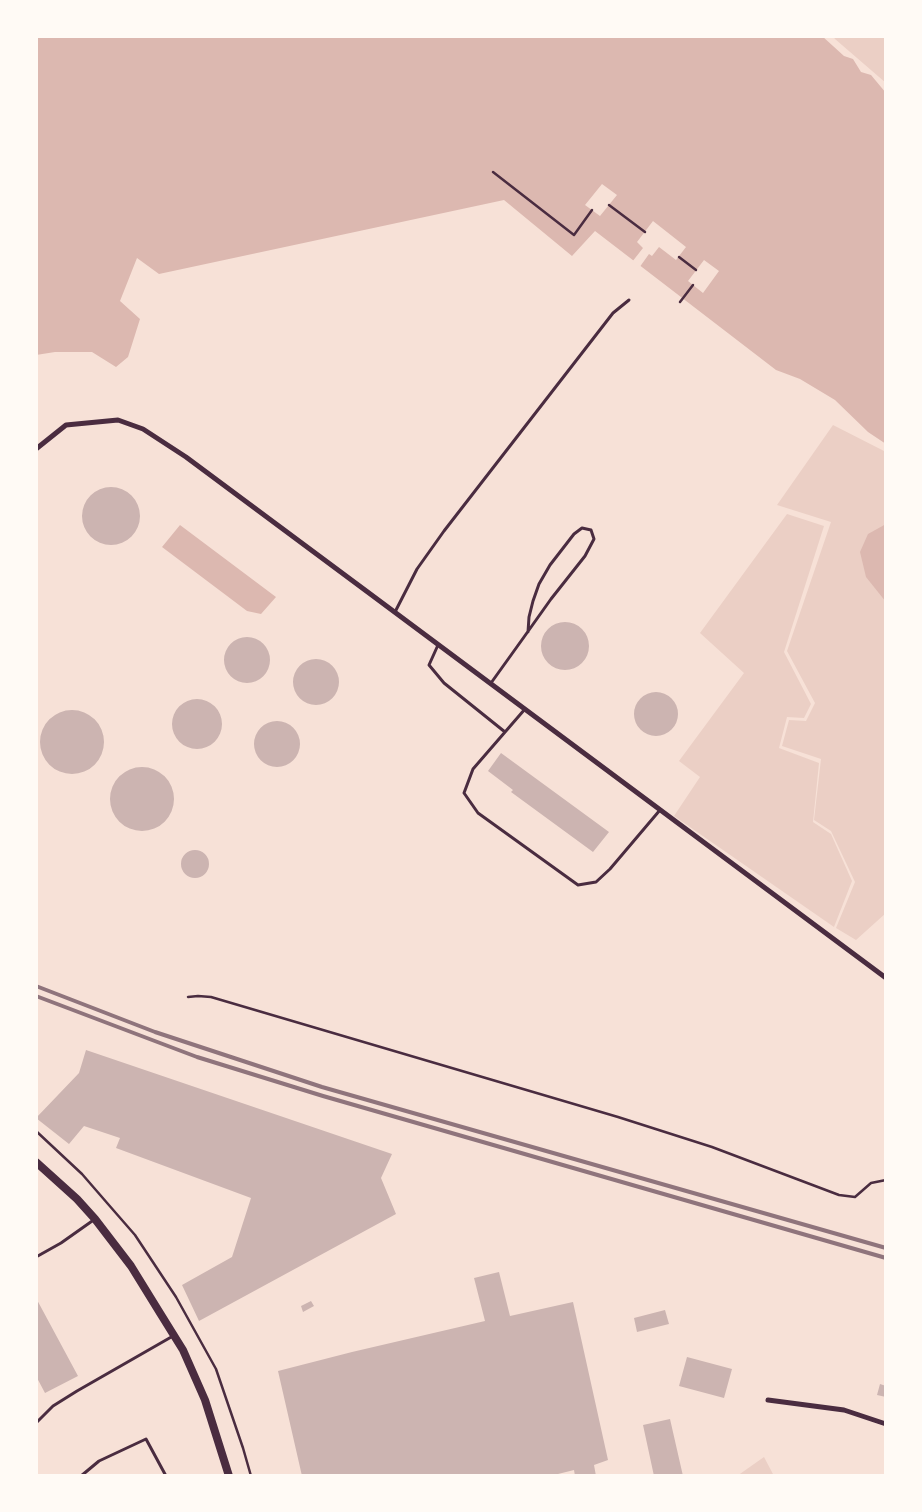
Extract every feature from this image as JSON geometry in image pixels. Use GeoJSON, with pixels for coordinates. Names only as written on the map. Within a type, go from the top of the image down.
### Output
{"type":"FeatureCollection","features":[{"type":"Feature","properties":{"kind":"street"},"geometry":{"type":"LineString","coordinates":[[36,449],[66,425],[118,420],[143,429],[186,457],[886,978]]}},
{"type":"Feature","properties":{"kind":"street"},"geometry":{"type":"LineString","coordinates":[[36,1162],[96,1219],[131,1266],[187,1359],[205,1400],[229,1476]]}},
{"type":"Feature","properties":{"kind":"street"},"geometry":{"type":"LineString","coordinates":[[768,1400],[844,1410],[886,1424]]}},
{"type":"Feature","properties":{"kind":"lane"},"geometry":{"type":"LineString","coordinates":[[395,612],[416,568],[612,313],[629,300]]}},
{"type":"Feature","properties":{"kind":"lane"},"geometry":{"type":"LineString","coordinates":[[491,683],[584,556],[594,539],[591,530],[582,528],[574,534],[550,565],[539,584],[533,601],[528,632]]}},
{"type":"Feature","properties":{"kind":"lane"},"geometry":{"type":"LineString","coordinates":[[439,645],[429,665],[444,683],[505,732]]}},
{"type":"Feature","properties":{"kind":"lane"},"geometry":{"type":"LineString","coordinates":[[526,709],[473,769],[464,793],[478,813],[578,885],[596,882],[622,856],[660,810]]}},
{"type":"Feature","properties":{"kind":"lane"},"geometry":{"type":"LineString","coordinates":[[36,1257],[61,1243],[96,1219]]}},
{"type":"Feature","properties":{"kind":"lane"},"geometry":{"type":"LineString","coordinates":[[36,1423],[53,1406],[174,1336]]}},
{"type":"Feature","properties":{"kind":"lane"},"geometry":{"type":"LineString","coordinates":[[81,1476],[98,1461],[146,1439],[166,1476]]}},
{"type":"Feature","properties":{"kind":"path"},"geometry":{"type":"LineString","coordinates":[[492,172],[574,235],[592,210]]}},
{"type":"Feature","properties":{"kind":"path"},"geometry":{"type":"LineString","coordinates":[[609,205],[645,232]]}},
{"type":"Feature","properties":{"kind":"path"},"geometry":{"type":"LineString","coordinates":[[679,257],[696,270]]}},
{"type":"Feature","properties":{"kind":"path"},"geometry":{"type":"LineString","coordinates":[[680,302],[693,286]]}},
{"type":"Feature","properties":{"kind":"path"},"geometry":{"type":"LineString","coordinates":[[188,998],[198,996],[211,997],[618,1117],[712,1146],[839,1195],[855,1197],[871,1183],[886,1180]]}},
{"type":"Feature","properties":{"kind":"path"},"geometry":{"type":"LineString","coordinates":[[36,1130],[82,1174],[135,1236],[176,1297],[216,1369],[240,1439],[250,1476]]}},
{"type":"Feature","properties":{"kind":"shaded area"},"geometry":{"type":"Polygon","coordinates":[[[36,36],[822,36],[844,56],[853,59],[861,72],[871,75],[886,93],[886,444],[868,432],[835,400],[800,379],[776,370],[595,231],[572,256],[504,200],[159,274],[137,258],[120,301],[140,319],[128,357],[116,367],[92,352],[55,352],[36,355],[36,36]]]}},
{"type":"Feature","properties":{"kind":"shaded area"},"geometry":{"type":"Polygon","coordinates":[[[833,36],[886,36],[886,83],[835,39],[833,36]]]}},
{"type":"Feature","properties":{"kind":"shaded area"},"geometry":{"type":"Polygon","coordinates":[[[833,425],[886,452],[886,913],[856,940],[836,928],[855,882],[831,831],[814,820],[821,759],[782,746],[789,720],[806,721],[815,703],[787,651],[831,522],[777,505],[833,425]]]}},
{"type":"Feature","properties":{"kind":"shaded area"},"geometry":{"type":"Polygon","coordinates":[[[787,514],[824,526],[784,652],[811,704],[804,718],[787,717],[779,748],[819,763],[813,822],[831,834],[852,881],[834,927],[674,816],[700,777],[679,761],[744,673],[700,633],[787,514]]]}},
{"type":"Feature","properties":{"kind":"shaded area"},"geometry":{"type":"Polygon","coordinates":[[[886,524],[886,602],[866,577],[860,552],[868,534],[886,524]]]}},
{"type":"Feature","properties":{"kind":"shaded area"},"geometry":{"type":"Polygon","coordinates":[[[180,525],[276,597],[261,614],[247,611],[162,547],[180,525]]]}},
{"type":"Feature","properties":{"kind":"shaded area"},"geometry":{"type":"Polygon","coordinates":[[[764,1457],[774,1476],[737,1476],[764,1457]]]}},
{"type":"Feature","properties":{"kind":"pier"},"geometry":{"type":"Polygon","coordinates":[[[602,184],[617,195],[600,216],[585,205],[602,184]]]}},
{"type":"Feature","properties":{"kind":"pier"},"geometry":{"type":"Polygon","coordinates":[[[653,221],[686,247],[676,260],[659,247],[652,256],[649,254],[639,268],[632,262],[643,248],[637,242],[653,221]]]}},
{"type":"Feature","properties":{"kind":"pier"},"geometry":{"type":"Polygon","coordinates":[[[704,260],[719,271],[703,293],[688,281],[704,260]]]}},
{"type":"Feature","properties":{"kind":"building"},"geometry":{"type":"Polygon","coordinates":[[[105,487],[117,487],[132,495],[140,510],[140,522],[132,537],[117,545],[105,545],[90,537],[82,522],[82,510],[90,495],[105,487]]]}},
{"type":"Feature","properties":{"kind":"building"},"geometry":{"type":"Polygon","coordinates":[[[565,622],[574,624],[582,629],[587,637],[589,646],[587,655],[582,663],[574,668],[565,670],[556,668],[548,663],[543,655],[541,646],[543,637],[548,629],[556,624],[565,622]]]}},
{"type":"Feature","properties":{"kind":"building"},"geometry":{"type":"Polygon","coordinates":[[[247,637],[260,641],[266,647],[270,660],[266,673],[260,679],[247,683],[234,679],[228,673],[224,660],[228,647],[234,641],[247,637]]]}},
{"type":"Feature","properties":{"kind":"building"},"geometry":{"type":"Polygon","coordinates":[[[316,659],[329,663],[335,669],[339,682],[335,695],[329,701],[316,705],[303,701],[297,695],[293,682],[297,669],[303,663],[316,659]]]}},
{"type":"Feature","properties":{"kind":"building"},"geometry":{"type":"Polygon","coordinates":[[[652,692],[660,692],[672,698],[678,714],[672,730],[660,736],[652,736],[640,730],[634,718],[634,710],[640,698],[652,692]]]}},
{"type":"Feature","properties":{"kind":"building"},"geometry":{"type":"Polygon","coordinates":[[[197,699],[206,701],[217,710],[222,724],[220,733],[211,744],[197,749],[188,747],[177,738],[172,724],[174,715],[183,704],[197,699]]]}},
{"type":"Feature","properties":{"kind":"building"},"geometry":{"type":"Polygon","coordinates":[[[72,710],[84,712],[95,719],[102,730],[104,742],[102,754],[95,765],[84,772],[72,774],[60,772],[49,765],[42,754],[40,742],[42,730],[49,719],[60,712],[72,710]]]}},
{"type":"Feature","properties":{"kind":"building"},"geometry":{"type":"Polygon","coordinates":[[[277,721],[290,725],[296,731],[300,744],[296,757],[290,763],[277,767],[264,763],[258,757],[254,744],[258,731],[264,725],[277,721]]]}},
{"type":"Feature","properties":{"kind":"building"},"geometry":{"type":"Polygon","coordinates":[[[501,753],[609,832],[593,852],[511,792],[513,790],[488,771],[501,753]]]}},
{"type":"Feature","properties":{"kind":"building"},"geometry":{"type":"Polygon","coordinates":[[[142,767],[154,769],[165,776],[172,787],[174,799],[172,811],[165,822],[154,829],[142,831],[130,829],[119,822],[112,811],[110,799],[112,787],[119,776],[130,769],[142,767]]]}},
{"type":"Feature","properties":{"kind":"building"},"geometry":{"type":"Polygon","coordinates":[[[195,850],[205,854],[209,864],[205,874],[195,878],[185,874],[181,864],[185,854],[195,850]]]}},
{"type":"Feature","properties":{"kind":"building"},"geometry":{"type":"Polygon","coordinates":[[[86,1050],[392,1154],[381,1178],[396,1214],[199,1321],[182,1285],[232,1257],[251,1198],[116,1148],[120,1138],[84,1126],[69,1144],[36,1118],[79,1073],[86,1050]]]}},
{"type":"Feature","properties":{"kind":"building"},"geometry":{"type":"Polygon","coordinates":[[[499,1272],[510,1316],[573,1302],[608,1460],[594,1465],[596,1476],[575,1476],[574,1470],[550,1476],[302,1476],[278,1371],[485,1321],[474,1278],[499,1272]]]}},
{"type":"Feature","properties":{"kind":"building"},"geometry":{"type":"Polygon","coordinates":[[[36,1298],[78,1376],[45,1393],[36,1376],[36,1298]]]}},
{"type":"Feature","properties":{"kind":"building"},"geometry":{"type":"Polygon","coordinates":[[[311,1301],[314,1306],[303,1312],[301,1306],[311,1301]]]}},
{"type":"Feature","properties":{"kind":"building"},"geometry":{"type":"Polygon","coordinates":[[[665,1310],[669,1324],[637,1332],[634,1318],[665,1310]]]}},
{"type":"Feature","properties":{"kind":"building"},"geometry":{"type":"Polygon","coordinates":[[[687,1357],[732,1369],[724,1398],[679,1386],[687,1357]]]}},
{"type":"Feature","properties":{"kind":"building"},"geometry":{"type":"Polygon","coordinates":[[[880,1384],[886,1386],[886,1397],[877,1395],[880,1384]]]}},
{"type":"Feature","properties":{"kind":"building"},"geometry":{"type":"Polygon","coordinates":[[[670,1419],[683,1476],[654,1476],[643,1425],[670,1419]]]}},
{"type":"Feature","properties":{"kind":"railway"},"geometry":{"type":"LineString","coordinates":[[36,986],[155,1032],[322,1087],[886,1248]]}},
{"type":"Feature","properties":{"kind":"railway"},"geometry":{"type":"LineString","coordinates":[[36,996],[197,1057],[323,1096],[886,1258]]}}]}
